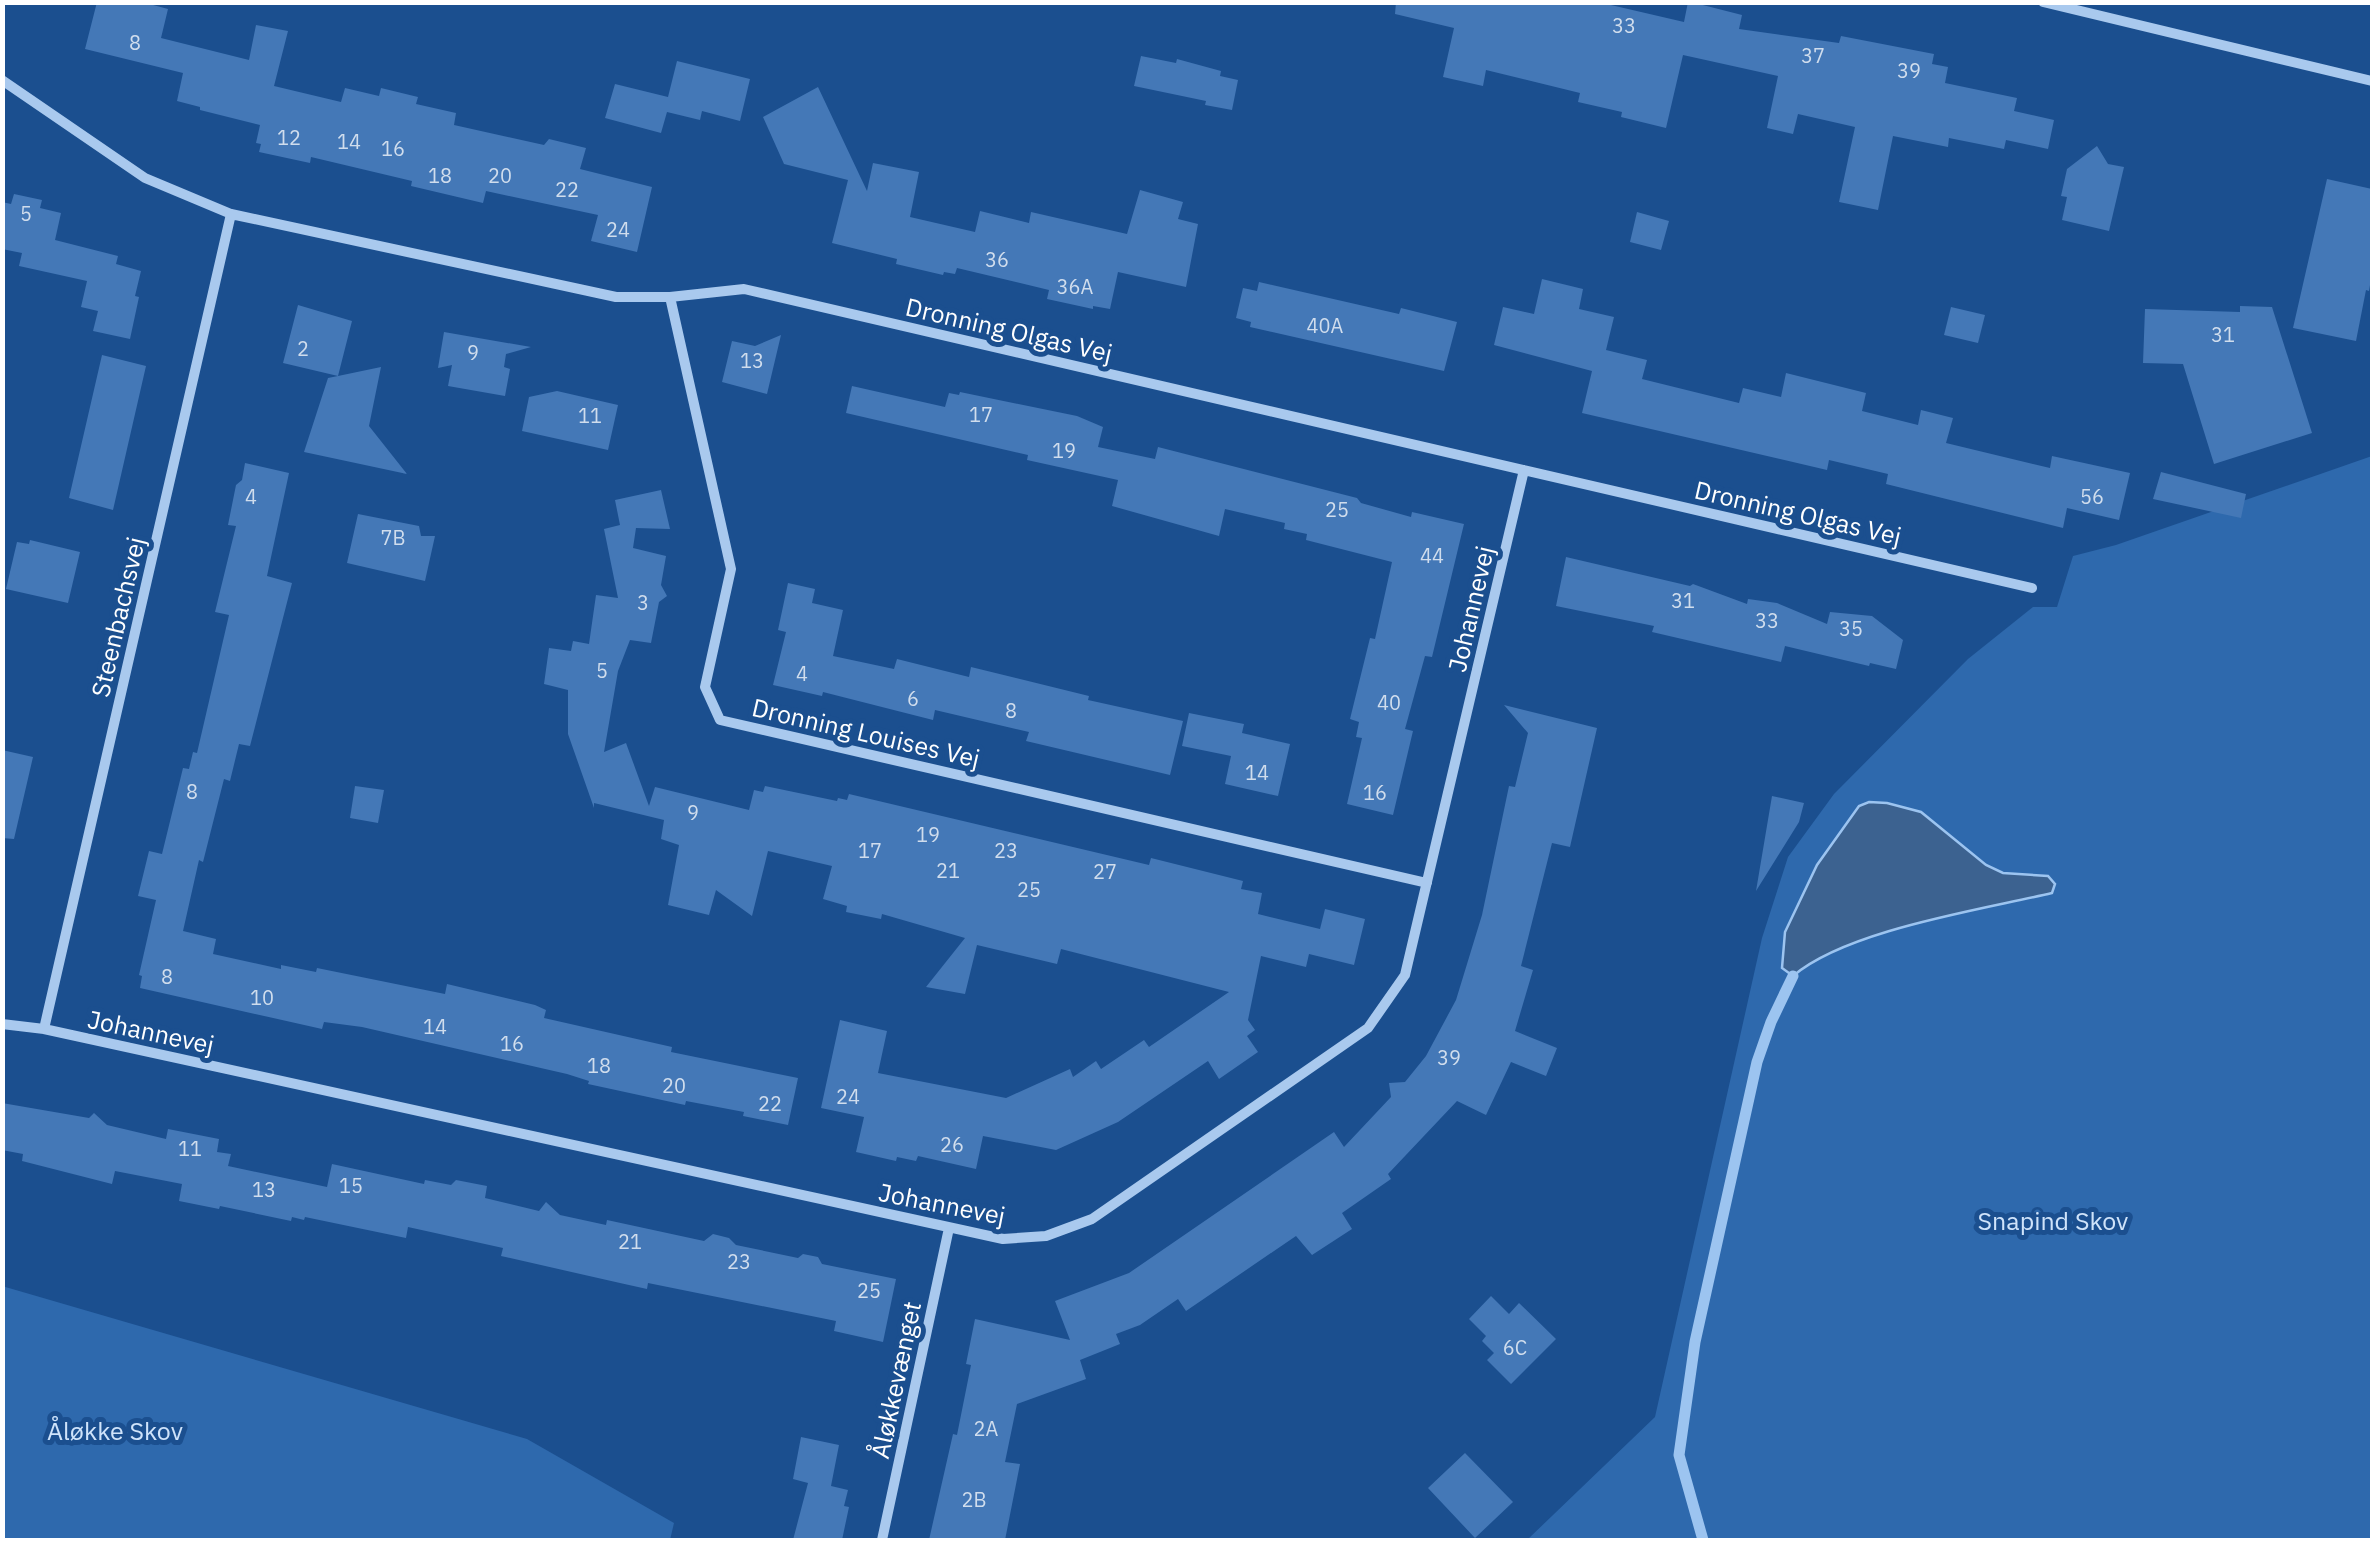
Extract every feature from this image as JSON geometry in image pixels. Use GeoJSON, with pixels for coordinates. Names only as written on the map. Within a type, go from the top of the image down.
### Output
{"type":"FeatureCollection","features":[{"type":"Feature","properties":{"kind":"street"},"geometry":{"type":"LineString","coordinates":[[2042,2],[2372,81]]}},
{"type":"Feature","properties":{"kind":"street","name":"Dronning Olgas Vej"},"geometry":{"type":"LineString","coordinates":[[2,80],[145,178],[230,214],[616,296],[670,298],[744,289],[2032,588]]}},
{"type":"Feature","properties":{"kind":"street","name":"Steenbachsvej"},"geometry":{"type":"LineString","coordinates":[[44,1029],[230,214]]}},
{"type":"Feature","properties":{"kind":"street","name":"Dronning Louises Vej"},"geometry":{"type":"LineString","coordinates":[[670,298],[731,570],[705,687],[720,720],[1427,882]]}},
{"type":"Feature","properties":{"kind":"street","name":"Johannevej"},"geometry":{"type":"LineString","coordinates":[[2,1024],[44,1029],[1003,1240],[1046,1236],[1092,1219],[1368,1028],[1405,975],[1524,470]]}},
{"type":"Feature","properties":{"kind":"street","name":"Åløkkevænget"},"geometry":{"type":"LineString","coordinates":[[882,1540],[949,1228]]}},
{"type":"Feature","properties":{"kind":"green space","name":"Snapind Skov"},"geometry":{"type":"Polygon","coordinates":[[[2372,456],[2372,1540],[1527,1540],[1655,1417],[1762,938],[1788,857],[1834,794],[1968,659],[2033,607],[2057,607],[2073,556],[2116,545],[2372,456]],[[1921,812],[1817,865],[1785,931],[1782,968],[1793,976],[1846,946],[1880,934],[2052,892],[1986,865],[1921,812]]]}},
{"type":"Feature","properties":{"kind":"green space","name":"Åløkke Skov"},"geometry":{"type":"Polygon","coordinates":[[[2,1286],[527,1439],[674,1523],[670,1540],[3,1540],[2,1286]]]}},
{"type":"Feature","properties":{"kind":"shaded area"},"geometry":{"type":"Polygon","coordinates":[[[1869,802],[1921,812],[1986,865],[2003,873],[2048,876],[2055,884],[2052,893],[1880,934],[1817,960],[1793,976],[1782,968],[1785,932],[1817,865],[1859,806],[1869,802]]]}},
{"type":"Feature","properties":{"kind":"building"},"geometry":{"type":"Polygon","coordinates":[[[97,2],[142,2],[168,9],[161,38],[249,60],[256,25],[288,31],[274,86],[341,102],[345,88],[379,96],[381,88],[418,97],[416,104],[456,113],[454,125],[544,145],[549,139],[586,148],[580,169],[652,187],[637,252],[591,241],[598,215],[486,191],[483,203],[311,157],[310,163],[259,152],[261,144],[256,143],[260,125],[177,101],[183,73],[85,49],[97,2]]]}},
{"type":"Feature","properties":{"kind":"building"},"geometry":{"type":"Polygon","coordinates":[[[1396,2],[1598,2],[1684,22],[1691,2],[1742,15],[1739,29],[1839,43],[1841,36],[1934,54],[1932,64],[1948,67],[1945,83],[2017,98],[2014,111],[2054,120],[2048,149],[2006,140],[2004,149],[1949,138],[1948,147],[1893,136],[1878,210],[1839,202],[1855,127],[1798,114],[1793,134],[1767,128],[1778,76],[1683,55],[1666,128],[1578,102],[1580,93],[1486,70],[1483,86],[1443,77],[1454,28],[1395,14],[1396,2]]]}},
{"type":"Feature","properties":{"kind":"building"},"geometry":{"type":"Polygon","coordinates":[[[1141,56],[1176,63],[1177,59],[1238,80],[1232,110],[1134,86],[1141,56]]]}},
{"type":"Feature","properties":{"kind":"building"},"geometry":{"type":"Polygon","coordinates":[[[677,61],[750,79],[740,121],[702,111],[700,120],[667,112],[661,133],[605,118],[615,84],[668,97],[677,61]]]}},
{"type":"Feature","properties":{"kind":"building"},"geometry":{"type":"Polygon","coordinates":[[[818,87],[867,191],[873,163],[919,172],[910,217],[975,232],[980,211],[1029,223],[1031,212],[1127,234],[1140,190],[1183,202],[1178,219],[1198,224],[1186,287],[1118,272],[1110,309],[1093,309],[1047,299],[1049,290],[957,268],[955,274],[943,275],[832,243],[848,180],[784,164],[763,117],[818,87]]]}},
{"type":"Feature","properties":{"kind":"building"},"geometry":{"type":"Polygon","coordinates":[[[2097,146],[2108,164],[2124,167],[2109,231],[2062,220],[2067,197],[2061,196],[2067,169],[2097,146]]]}},
{"type":"Feature","properties":{"kind":"building"},"geometry":{"type":"Polygon","coordinates":[[[2327,179],[2372,189],[2372,273],[2356,341],[2293,328],[2327,179]]]}},
{"type":"Feature","properties":{"kind":"building"},"geometry":{"type":"Polygon","coordinates":[[[14,194],[42,200],[40,208],[61,213],[55,240],[118,256],[116,264],[141,271],[130,339],[93,331],[98,311],[81,307],[87,281],[19,266],[22,253],[2,249],[2,202],[11,204],[14,194]]]}},
{"type":"Feature","properties":{"kind":"building"},"geometry":{"type":"Polygon","coordinates":[[[1637,212],[1669,221],[1661,250],[1630,242],[1637,212]]]}},
{"type":"Feature","properties":{"kind":"building"},"geometry":{"type":"Polygon","coordinates":[[[1542,279],[1583,289],[1579,309],[1614,317],[1606,350],[1647,360],[1642,379],[1739,403],[1743,388],[1781,397],[1786,373],[1866,393],[1862,411],[1918,425],[1921,410],[1953,418],[1946,443],[2050,468],[2052,456],[2130,473],[2119,520],[2067,508],[2063,528],[1886,484],[1888,474],[1829,460],[1827,470],[1582,413],[1592,371],[1494,345],[1503,307],[1534,314],[1542,279]]]}},
{"type":"Feature","properties":{"kind":"building"},"geometry":{"type":"Polygon","coordinates":[[[1259,282],[1399,314],[1401,308],[1457,322],[1444,371],[1250,327],[1251,322],[1236,318],[1243,288],[1257,291],[1259,282]]]}},
{"type":"Feature","properties":{"kind":"building"},"geometry":{"type":"Polygon","coordinates":[[[298,305],[352,321],[338,376],[283,363],[298,305]]]}},
{"type":"Feature","properties":{"kind":"building"},"geometry":{"type":"Polygon","coordinates":[[[2240,306],[2272,307],[2312,433],[2214,464],[2183,364],[2143,363],[2145,309],[2240,312],[2240,306]]]}},
{"type":"Feature","properties":{"kind":"building"},"geometry":{"type":"Polygon","coordinates":[[[1951,307],[1985,315],[1978,343],[1944,335],[1951,307]]]}},
{"type":"Feature","properties":{"kind":"building"},"geometry":{"type":"Polygon","coordinates":[[[444,332],[531,347],[506,354],[504,367],[510,369],[505,396],[448,386],[452,365],[438,368],[444,332]]]}},
{"type":"Feature","properties":{"kind":"building"},"geometry":{"type":"Polygon","coordinates":[[[781,335],[767,394],[722,382],[732,341],[755,346],[781,335]]]}},
{"type":"Feature","properties":{"kind":"building"},"geometry":{"type":"Polygon","coordinates":[[[102,355],[146,366],[113,510],[69,498],[102,355]]]}},
{"type":"Feature","properties":{"kind":"building"},"geometry":{"type":"Polygon","coordinates":[[[381,367],[369,426],[407,474],[304,452],[328,378],[381,367]]]}},
{"type":"Feature","properties":{"kind":"building"},"geometry":{"type":"Polygon","coordinates":[[[852,386],[945,407],[949,393],[960,392],[1077,416],[1103,427],[1098,447],[1155,459],[1158,447],[1357,498],[1361,503],[1411,517],[1412,512],[1464,524],[1432,657],[1425,656],[1405,729],[1413,731],[1393,815],[1347,804],[1362,738],[1356,737],[1359,722],[1350,719],[1370,638],[1375,639],[1392,562],[1306,540],[1307,534],[1284,529],[1285,523],[1225,509],[1219,536],[1112,506],[1118,480],[846,413],[852,386]]]}},
{"type":"Feature","properties":{"kind":"building"},"geometry":{"type":"Polygon","coordinates":[[[557,391],[618,405],[608,450],[522,431],[529,397],[557,391]]]}},
{"type":"Feature","properties":{"kind":"building"},"geometry":{"type":"Polygon","coordinates":[[[245,463],[289,473],[267,576],[292,583],[250,746],[239,744],[230,781],[224,779],[203,862],[199,860],[183,931],[216,939],[213,954],[281,969],[281,965],[316,972],[317,968],[445,994],[447,984],[535,1005],[546,1010],[544,1018],[672,1047],[671,1052],[798,1078],[788,1125],[743,1116],[744,1112],[686,1101],[685,1105],[588,1084],[589,1081],[567,1074],[362,1027],[324,1022],[322,1029],[140,988],[139,975],[156,900],[138,896],[149,851],[162,854],[183,768],[189,769],[193,752],[197,753],[229,615],[215,612],[236,526],[228,525],[236,485],[242,480],[245,463]]]}},
{"type":"Feature","properties":{"kind":"building"},"geometry":{"type":"Polygon","coordinates":[[[2161,472],[2246,494],[2241,518],[2153,499],[2161,472]]]}},
{"type":"Feature","properties":{"kind":"building"},"geometry":{"type":"Polygon","coordinates":[[[661,490],[670,529],[636,528],[633,548],[666,556],[661,585],[667,596],[659,602],[651,643],[630,640],[618,671],[604,752],[626,743],[649,806],[655,787],[749,810],[754,790],[763,792],[765,786],[837,801],[847,800],[849,794],[1149,865],[1151,858],[1243,881],[1241,889],[1262,893],[1258,914],[1320,929],[1325,909],[1365,919],[1354,965],[1309,954],[1306,967],[1261,956],[1248,1020],[1255,1030],[1247,1036],[1258,1052],[1219,1079],[1208,1061],[1118,1122],[1056,1150],[983,1136],[976,1169],[918,1156],[916,1161],[897,1157],[896,1161],[856,1152],[864,1117],[821,1108],[840,1020],[887,1031],[878,1073],[1006,1098],[1070,1069],[1073,1077],[1096,1061],[1101,1069],[1144,1040],[1149,1047],[1229,992],[1061,949],[1057,964],[977,945],[965,994],[926,987],[965,938],[882,914],[881,919],[846,912],[847,906],[823,899],[832,866],[768,851],[752,916],[716,890],[709,915],[668,905],[679,845],[661,839],[664,820],[594,803],[594,808],[568,734],[568,690],[544,684],[549,648],[571,651],[573,641],[589,644],[596,595],[618,598],[604,529],[620,525],[615,500],[661,490]]]}},
{"type":"Feature","properties":{"kind":"building"},"geometry":{"type":"Polygon","coordinates":[[[358,514],[419,526],[421,536],[435,536],[425,581],[347,563],[358,514]]]}},
{"type":"Feature","properties":{"kind":"building"},"geometry":{"type":"Polygon","coordinates":[[[30,540],[80,552],[68,603],[6,589],[17,542],[29,544],[30,540]]]}},
{"type":"Feature","properties":{"kind":"building"},"geometry":{"type":"Polygon","coordinates":[[[1566,557],[1693,584],[1747,604],[1748,599],[1777,603],[1827,624],[1830,612],[1872,616],[1903,640],[1896,669],[1785,646],[1781,662],[1652,632],[1654,626],[1556,606],[1566,557]]]}},
{"type":"Feature","properties":{"kind":"building"},"geometry":{"type":"Polygon","coordinates":[[[788,583],[815,589],[812,603],[843,610],[833,656],[894,669],[897,659],[969,677],[971,667],[1089,696],[1088,700],[1183,721],[1170,775],[1026,741],[1029,732],[935,710],[933,720],[823,692],[822,696],[773,685],[786,632],[778,630],[788,583]]]}},
{"type":"Feature","properties":{"kind":"building"},"geometry":{"type":"Polygon","coordinates":[[[1504,705],[1597,728],[1570,847],[1552,843],[1521,966],[1533,970],[1515,1031],[1557,1048],[1546,1076],[1511,1062],[1486,1115],[1457,1101],[1388,1174],[1391,1179],[1342,1213],[1352,1229],[1312,1255],[1296,1236],[1186,1311],[1178,1299],[1140,1325],[1116,1334],[1120,1344],[1080,1360],[1086,1379],[1017,1404],[1005,1462],[1020,1464],[1005,1540],[929,1540],[953,1434],[957,1435],[971,1365],[966,1364],[975,1319],[1070,1340],[1055,1301],[1129,1273],[1334,1132],[1344,1147],[1391,1097],[1389,1083],[1405,1082],[1426,1056],[1456,1000],[1482,915],[1509,786],[1515,787],[1528,733],[1504,705]]]}},
{"type":"Feature","properties":{"kind":"building"},"geometry":{"type":"Polygon","coordinates":[[[1189,713],[1244,724],[1242,733],[1290,744],[1278,796],[1225,784],[1231,756],[1182,746],[1189,713]]]}},
{"type":"Feature","properties":{"kind":"building"},"geometry":{"type":"Polygon","coordinates":[[[2,750],[33,757],[14,839],[2,838],[2,750]]]}},
{"type":"Feature","properties":{"kind":"building"},"geometry":{"type":"Polygon","coordinates":[[[355,786],[384,790],[378,823],[350,818],[355,786]]]}},
{"type":"Feature","properties":{"kind":"building"},"geometry":{"type":"Polygon","coordinates":[[[1772,796],[1804,803],[1799,822],[1756,891],[1772,796]]]}},
{"type":"Feature","properties":{"kind":"building"},"geometry":{"type":"Polygon","coordinates":[[[2,1103],[89,1118],[94,1113],[107,1125],[166,1139],[168,1129],[219,1139],[217,1152],[231,1154],[228,1166],[327,1187],[332,1164],[424,1184],[425,1180],[451,1185],[456,1180],[487,1186],[485,1198],[539,1211],[546,1202],[560,1215],[606,1225],[607,1220],[704,1241],[713,1234],[729,1238],[736,1245],[798,1258],[803,1254],[818,1257],[822,1264],[896,1279],[883,1342],[834,1331],[836,1321],[648,1283],[647,1289],[501,1256],[503,1248],[408,1227],[406,1238],[305,1217],[292,1217],[291,1221],[220,1206],[219,1209],[179,1201],[182,1184],[115,1171],[112,1184],[22,1161],[23,1154],[2,1150],[2,1103]]]}},
{"type":"Feature","properties":{"kind":"building"},"geometry":{"type":"Polygon","coordinates":[[[1491,1296],[1509,1314],[1519,1303],[1556,1339],[1511,1384],[1487,1360],[1494,1353],[1482,1341],[1486,1336],[1469,1319],[1491,1296]]]}},
{"type":"Feature","properties":{"kind":"building"},"geometry":{"type":"Polygon","coordinates":[[[801,1437],[839,1445],[831,1486],[848,1490],[844,1506],[849,1507],[842,1540],[793,1540],[808,1483],[793,1479],[801,1437]]]}},
{"type":"Feature","properties":{"kind":"building"},"geometry":{"type":"Polygon","coordinates":[[[1465,1453],[1513,1502],[1475,1538],[1428,1488],[1465,1453]]]}},
{"type":"Feature","properties":{"kind":"waterway"},"geometry":{"type":"LineString","coordinates":[[1703,1540],[1679,1455],[1695,1342],[1757,1062],[1793,976]]}}]}
